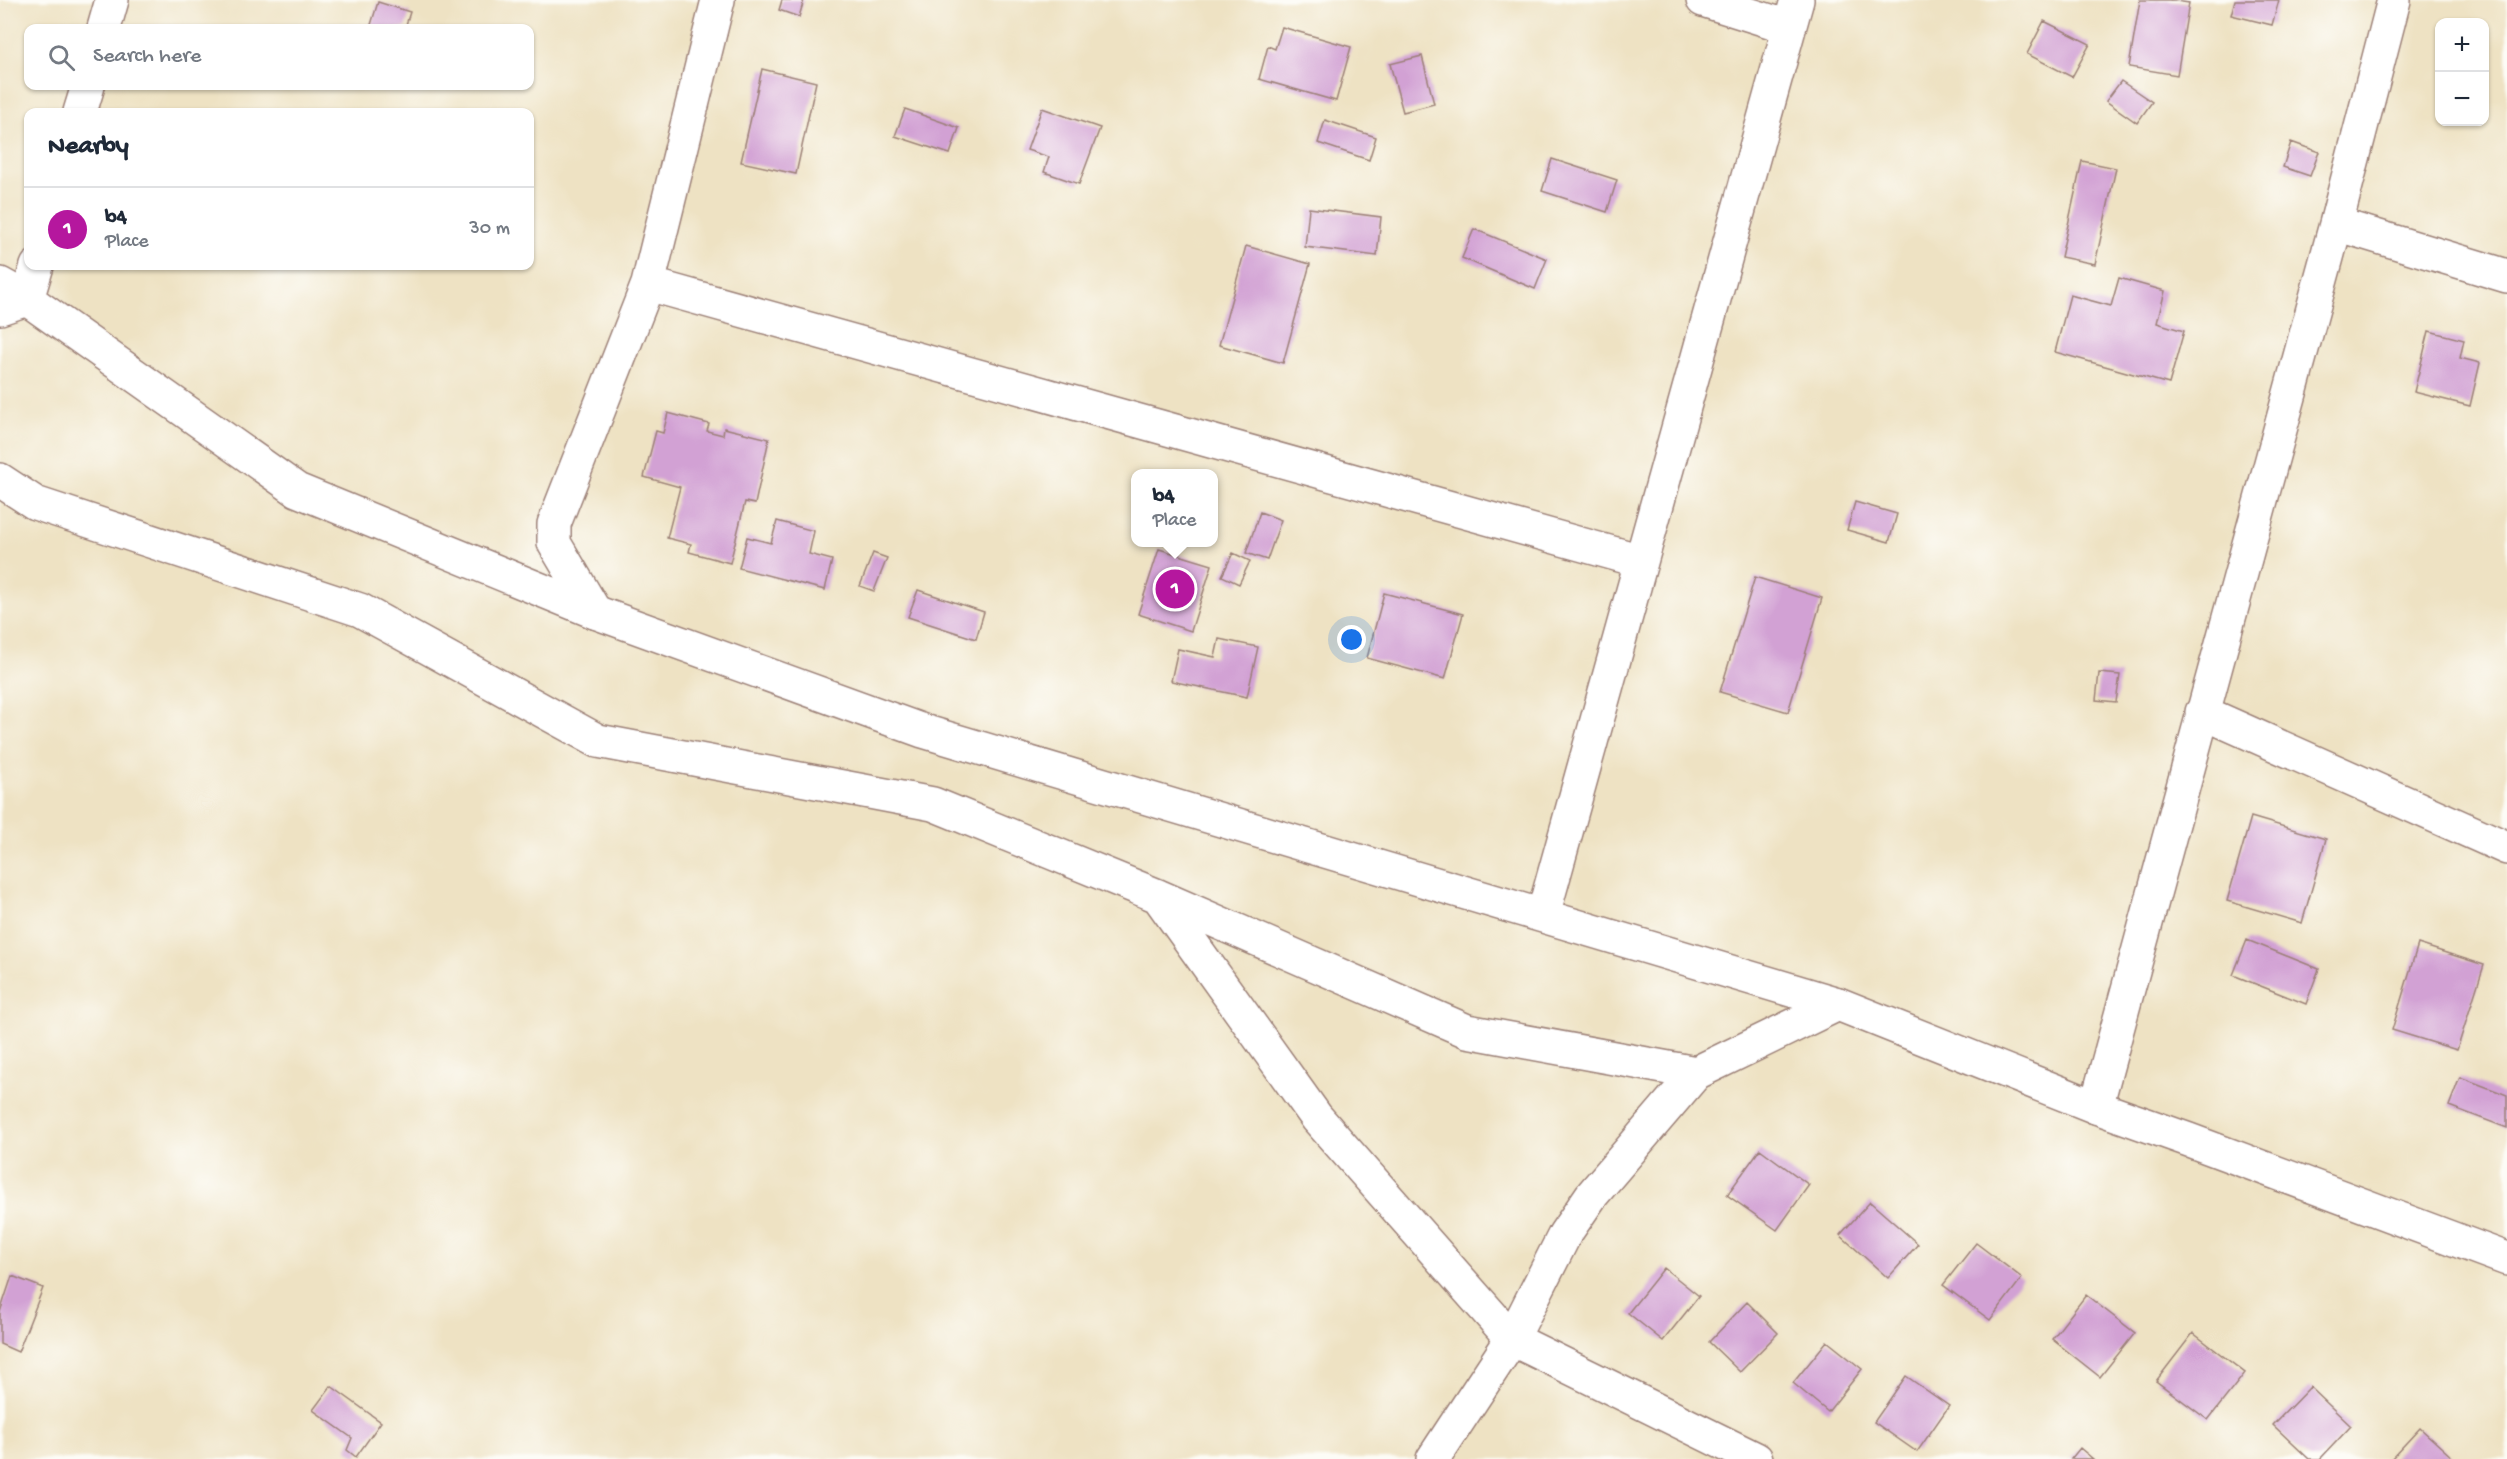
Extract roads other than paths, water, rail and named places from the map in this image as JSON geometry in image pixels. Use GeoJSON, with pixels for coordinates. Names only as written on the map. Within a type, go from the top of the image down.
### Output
{"type":"FeatureCollection","features":[{"type":"Feature","properties":{"kind":"street"},"geometry":{"type":"LineString","coordinates":[[105,24],[112,0]]}},
{"type":"Feature","properties":{"kind":"street"},"geometry":{"type":"LineString","coordinates":[[595,612],[554,543],[554,524],[648,284],[718,0]]}},
{"type":"Feature","properties":{"kind":"street"},"geometry":{"type":"LineString","coordinates":[[1543,915],[1793,14],[1703,0]]}},
{"type":"Feature","properties":{"kind":"street"},"geometry":{"type":"LineString","coordinates":[[2096,1107],[2336,224],[2394,0]]}},
{"type":"Feature","properties":{"kind":"street"},"geometry":{"type":"LineString","coordinates":[[81,108],[87,90]]}},
{"type":"Feature","properties":{"kind":"street"},"geometry":{"type":"LineString","coordinates":[[2336,224],[2507,276]]}},
{"type":"Feature","properties":{"kind":"street"},"geometry":{"type":"LineString","coordinates":[[33,270],[9,297],[297,490],[595,612],[923,731],[1838,1004],[2096,1107],[2507,1260]]}},
{"type":"Feature","properties":{"kind":"street"},"geometry":{"type":"LineString","coordinates":[[648,284],[1641,561]]}},
{"type":"Feature","properties":{"kind":"street"},"geometry":{"type":"LineString","coordinates":[[0,480],[35,502],[360,610],[598,741],[933,804],[1158,896],[1467,1031],[1696,1073]]}},
{"type":"Feature","properties":{"kind":"street"},"geometry":{"type":"LineString","coordinates":[[2202,712],[2507,848]]}},
{"type":"Feature","properties":{"kind":"street"},"geometry":{"type":"LineString","coordinates":[[1158,896],[1317,1118],[1512,1339],[1756,1459]]}},
{"type":"Feature","properties":{"kind":"street"},"geometry":{"type":"LineString","coordinates":[[1433,1459],[1512,1339],[1565,1234],[1591,1196],[1696,1073],[1838,1004]]}},
{"type":"Feature","properties":{"kind":"place","name":"b4"},"geometry":{"type":"Point","coordinates":[1175,589]}}]}
